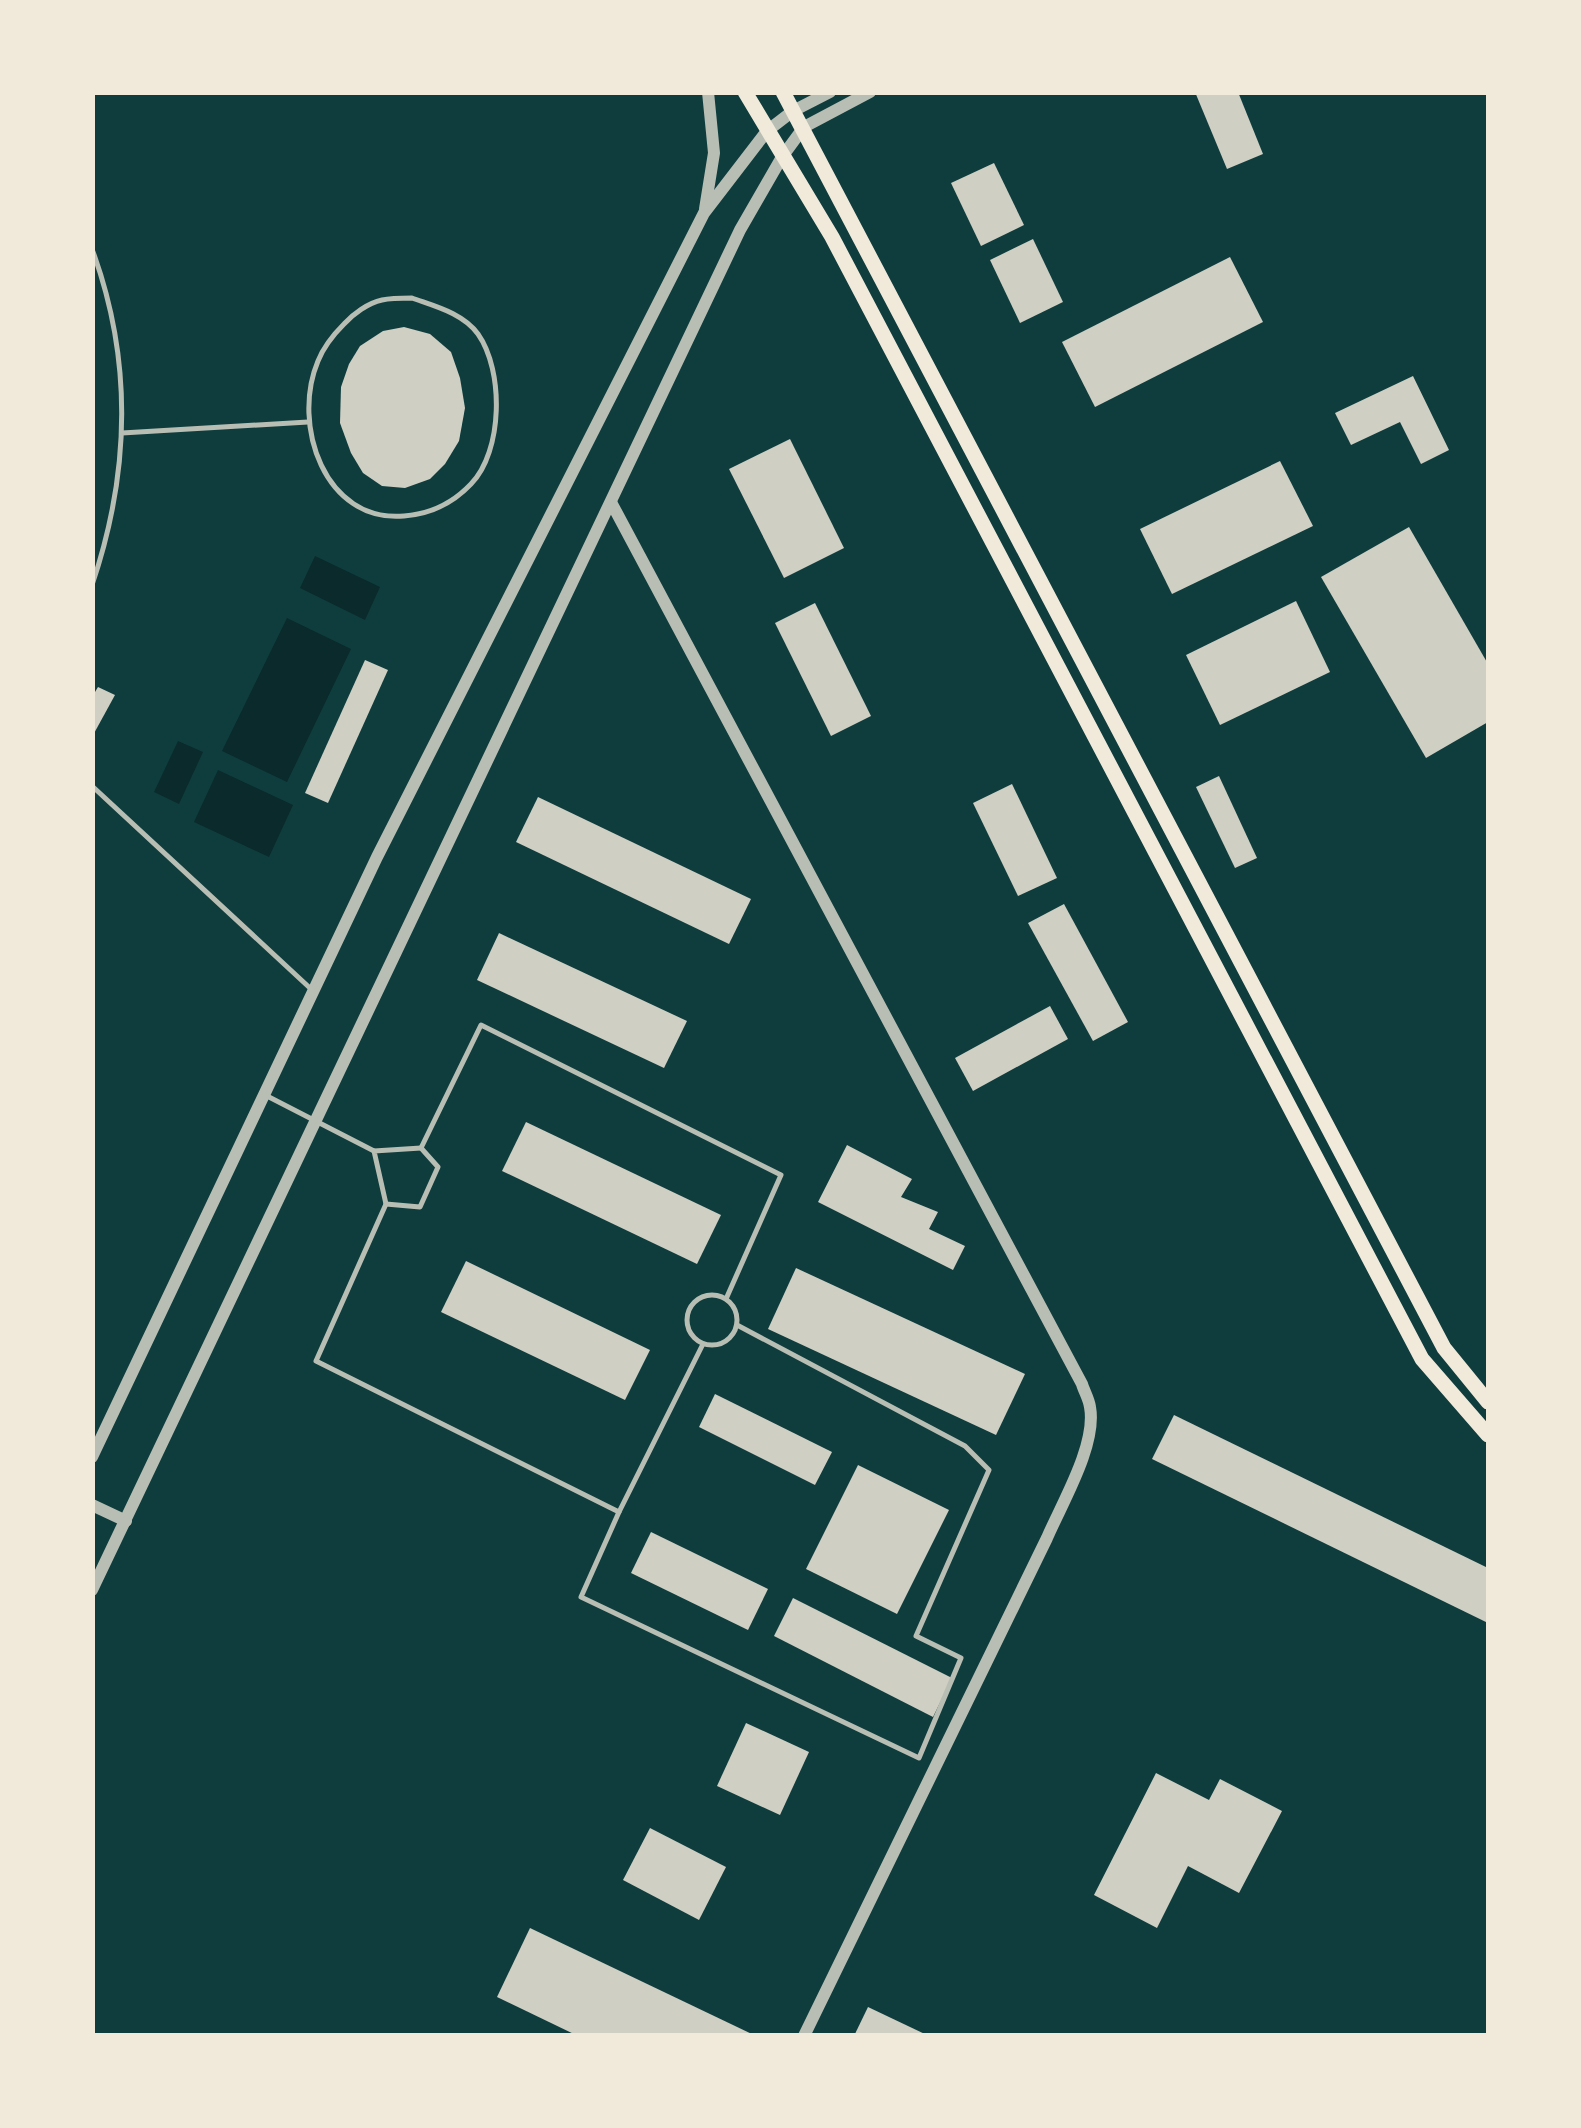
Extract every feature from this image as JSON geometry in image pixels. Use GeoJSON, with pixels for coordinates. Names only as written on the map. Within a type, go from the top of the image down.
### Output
{"type":"FeatureCollection","features":[{"type":"Feature","properties":{"kind":"highway"},"geometry":{"type":"LineString","coordinates":[[745,92],[832,238],[1422,1359],[1488,1435]]}},
{"type":"Feature","properties":{"kind":"highway"},"geometry":{"type":"LineString","coordinates":[[784,92],[1444,1348],[1488,1402]]}},
{"type":"Feature","properties":{"kind":"street"},"geometry":{"type":"LineString","coordinates":[[704,214],[714,152],[708,92]]}},
{"type":"Feature","properties":{"kind":"street"},"geometry":{"type":"LineString","coordinates":[[92,1457],[377,857],[704,214],[767,131],[793,110],[830,92]]}},
{"type":"Feature","properties":{"kind":"street"},"geometry":{"type":"LineString","coordinates":[[92,1590],[740,230],[804,127],[870,92]]}},
{"type":"Feature","properties":{"kind":"street"},"geometry":{"type":"LineString","coordinates":[[612,504],[1091,1408],[1089,1434],[1080,1463],[1047,1538],[804,2036]]}},
{"type":"Feature","properties":{"kind":"street"},"geometry":{"type":"LineString","coordinates":[[92,1505],[126,1521]]}},
{"type":"Feature","properties":{"kind":"lane"},"geometry":{"type":"LineString","coordinates":[[92,249],[115,322],[123,397],[121,458],[102,556],[92,586]]}},
{"type":"Feature","properties":{"kind":"lane"},"geometry":{"type":"LineString","coordinates":[[412,298],[452,312],[477,332],[491,364],[498,397],[494,435],[475,480],[452,502],[422,515],[388,518],[356,508],[337,494],[318,458],[308,422],[309,395],[317,362],[329,340],[353,314],[380,300],[412,298]]}},
{"type":"Feature","properties":{"kind":"lane"},"geometry":{"type":"LineString","coordinates":[[122,433],[308,422]]}},
{"type":"Feature","properties":{"kind":"lane"},"geometry":{"type":"LineString","coordinates":[[92,786],[314,991]]}},
{"type":"Feature","properties":{"kind":"lane"},"geometry":{"type":"LineString","coordinates":[[420,1148],[481,1025],[781,1175],[726,1299]]}},
{"type":"Feature","properties":{"kind":"lane"},"geometry":{"type":"LineString","coordinates":[[264,1095],[374,1151],[420,1148]]}},
{"type":"Feature","properties":{"kind":"lane"},"geometry":{"type":"LineString","coordinates":[[386,1204],[420,1207],[438,1167],[420,1148]]}},
{"type":"Feature","properties":{"kind":"lane"},"geometry":{"type":"LineString","coordinates":[[374,1151],[386,1204],[316,1361],[620,1512]]}},
{"type":"Feature","properties":{"kind":"lane"},"geometry":{"type":"LineString","coordinates":[[710,1295],[726,1299],[736,1310],[737,1325],[730,1338],[718,1346],[703,1344],[690,1333],[687,1317],[694,1302],[710,1295]]}},
{"type":"Feature","properties":{"kind":"lane"},"geometry":{"type":"LineString","coordinates":[[703,1344],[580,1597],[919,1758],[961,1658],[916,1636],[989,1470],[964,1446],[737,1325]]}},
{"type":"Feature","properties":{"kind":"water"},"geometry":{"type":"Polygon","coordinates":[[[315,556],[380,587],[365,620],[300,588],[315,556]]]}},
{"type":"Feature","properties":{"kind":"water"},"geometry":{"type":"Polygon","coordinates":[[[287,618],[351,649],[287,782],[222,751],[287,618]]]}},
{"type":"Feature","properties":{"kind":"water"},"geometry":{"type":"Polygon","coordinates":[[[178,741],[203,752],[179,804],[154,792],[178,741]]]}},
{"type":"Feature","properties":{"kind":"water"},"geometry":{"type":"Polygon","coordinates":[[[218,770],[293,805],[269,857],[194,822],[218,770]]]}},
{"type":"Feature","properties":{"kind":"building"},"geometry":{"type":"Polygon","coordinates":[[[1195,92],[1238,92],[1263,154],[1227,169],[1195,92]]]}},
{"type":"Feature","properties":{"kind":"building"},"geometry":{"type":"Polygon","coordinates":[[[994,163],[1024,225],[981,246],[951,183],[994,163]]]}},
{"type":"Feature","properties":{"kind":"building"},"geometry":{"type":"Polygon","coordinates":[[[1033,239],[1063,302],[1020,323],[990,260],[1033,239]]]}},
{"type":"Feature","properties":{"kind":"building"},"geometry":{"type":"Polygon","coordinates":[[[1230,257],[1263,322],[1095,407],[1062,342],[1230,257]]]}},
{"type":"Feature","properties":{"kind":"building"},"geometry":{"type":"Polygon","coordinates":[[[404,327],[430,334],[451,352],[465,408],[459,441],[445,464],[430,479],[405,488],[382,486],[363,473],[340,423],[341,387],[360,346],[383,331],[404,327]]]}},
{"type":"Feature","properties":{"kind":"building"},"geometry":{"type":"Polygon","coordinates":[[[1413,376],[1449,450],[1421,464],[1400,422],[1351,445],[1335,413],[1413,376]]]}},
{"type":"Feature","properties":{"kind":"building"},"geometry":{"type":"Polygon","coordinates":[[[790,439],[844,548],[784,578],[729,469],[790,439]]]}},
{"type":"Feature","properties":{"kind":"building"},"geometry":{"type":"Polygon","coordinates":[[[1280,461],[1313,526],[1172,594],[1140,529],[1280,461]]]}},
{"type":"Feature","properties":{"kind":"building"},"geometry":{"type":"Polygon","coordinates":[[[1409,527],[1488,664],[1488,722],[1426,758],[1321,577],[1409,527]]]}},
{"type":"Feature","properties":{"kind":"building"},"geometry":{"type":"Polygon","coordinates":[[[1296,601],[1330,672],[1220,725],[1186,655],[1296,601]]]}},
{"type":"Feature","properties":{"kind":"building"},"geometry":{"type":"Polygon","coordinates":[[[815,603],[871,716],[831,736],[775,623],[815,603]]]}},
{"type":"Feature","properties":{"kind":"building"},"geometry":{"type":"Polygon","coordinates":[[[365,660],[388,670],[328,803],[305,793],[365,660]]]}},
{"type":"Feature","properties":{"kind":"building"},"geometry":{"type":"Polygon","coordinates":[[[98,687],[115,695],[92,737],[92,697],[98,687]]]}},
{"type":"Feature","properties":{"kind":"building"},"geometry":{"type":"Polygon","coordinates":[[[1219,776],[1257,858],[1235,868],[1196,787],[1219,776]]]}},
{"type":"Feature","properties":{"kind":"building"},"geometry":{"type":"Polygon","coordinates":[[[1012,784],[1057,878],[1018,896],[973,803],[1012,784]]]}},
{"type":"Feature","properties":{"kind":"building"},"geometry":{"type":"Polygon","coordinates":[[[538,797],[751,899],[729,944],[516,842],[538,797]]]}},
{"type":"Feature","properties":{"kind":"building"},"geometry":{"type":"Polygon","coordinates":[[[1064,904],[1128,1022],[1093,1041],[1028,923],[1064,904]]]}},
{"type":"Feature","properties":{"kind":"building"},"geometry":{"type":"Polygon","coordinates":[[[499,933],[687,1021],[664,1068],[477,980],[499,933]]]}},
{"type":"Feature","properties":{"kind":"building"},"geometry":{"type":"Polygon","coordinates":[[[1050,1006],[1068,1039],[973,1091],[955,1058],[1050,1006]]]}},
{"type":"Feature","properties":{"kind":"building"},"geometry":{"type":"Polygon","coordinates":[[[526,1122],[721,1215],[697,1264],[502,1171],[526,1122]]]}},
{"type":"Feature","properties":{"kind":"building"},"geometry":{"type":"Polygon","coordinates":[[[847,1145],[912,1179],[901,1197],[938,1212],[929,1229],[965,1246],[953,1270],[818,1202],[847,1145]]]}},
{"type":"Feature","properties":{"kind":"building"},"geometry":{"type":"Polygon","coordinates":[[[466,1261],[650,1350],[625,1400],[441,1312],[466,1261]]]}},
{"type":"Feature","properties":{"kind":"building"},"geometry":{"type":"Polygon","coordinates":[[[796,1268],[1025,1374],[996,1435],[768,1329],[796,1268]]]}},
{"type":"Feature","properties":{"kind":"building"},"geometry":{"type":"Polygon","coordinates":[[[715,1394],[832,1452],[815,1485],[699,1427],[715,1394]]]}},
{"type":"Feature","properties":{"kind":"building"},"geometry":{"type":"Polygon","coordinates":[[[1174,1415],[1488,1568],[1488,1623],[1152,1459],[1174,1415]]]}},
{"type":"Feature","properties":{"kind":"building"},"geometry":{"type":"Polygon","coordinates":[[[858,1465],[949,1510],[897,1614],[806,1569],[858,1465]]]}},
{"type":"Feature","properties":{"kind":"building"},"geometry":{"type":"Polygon","coordinates":[[[651,1532],[768,1589],[748,1630],[631,1573],[651,1532]]]}},
{"type":"Feature","properties":{"kind":"building"},"geometry":{"type":"Polygon","coordinates":[[[793,1598],[952,1678],[933,1717],[774,1636],[793,1598]]]}},
{"type":"Feature","properties":{"kind":"building"},"geometry":{"type":"Polygon","coordinates":[[[746,1723],[809,1752],[780,1815],[717,1786],[746,1723]]]}},
{"type":"Feature","properties":{"kind":"building"},"geometry":{"type":"Polygon","coordinates":[[[1156,1773],[1209,1800],[1220,1779],[1282,1811],[1239,1893],[1188,1866],[1157,1928],[1094,1895],[1156,1773]]]}},
{"type":"Feature","properties":{"kind":"building"},"geometry":{"type":"Polygon","coordinates":[[[650,1828],[726,1867],[699,1920],[623,1880],[650,1828]]]}},
{"type":"Feature","properties":{"kind":"building"},"geometry":{"type":"Polygon","coordinates":[[[530,1928],[756,2036],[578,2036],[497,1997],[530,1928]]]}},
{"type":"Feature","properties":{"kind":"building"},"geometry":{"type":"Polygon","coordinates":[[[868,2007],[929,2036],[854,2036],[868,2007]]]}}]}
